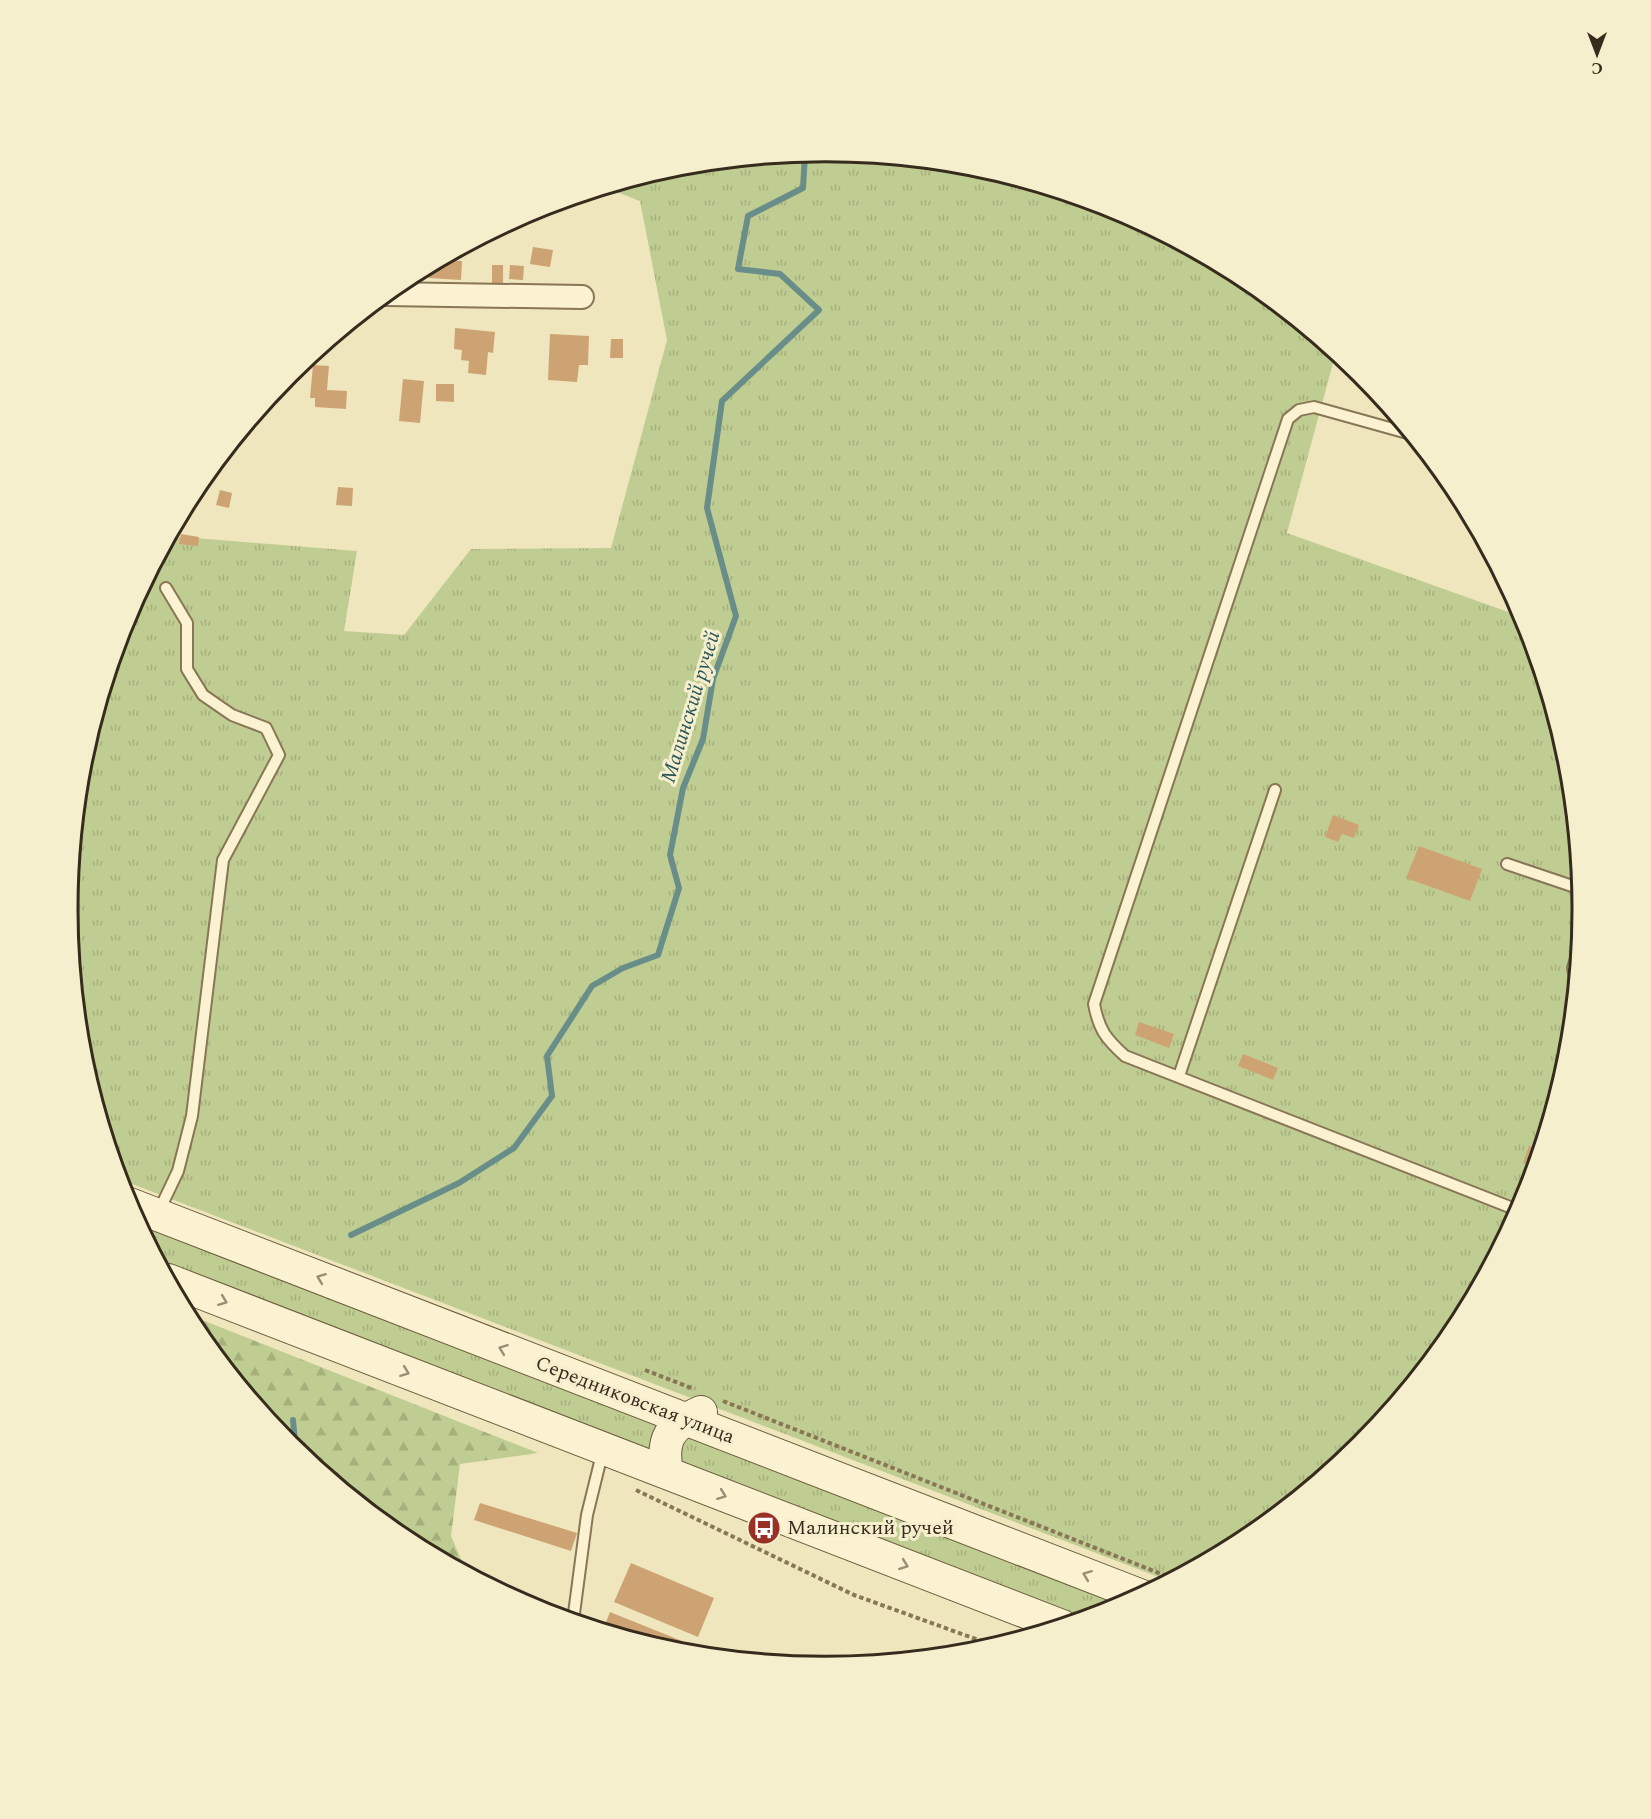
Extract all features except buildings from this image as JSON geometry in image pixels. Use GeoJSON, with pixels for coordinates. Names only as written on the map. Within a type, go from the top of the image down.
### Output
{"type":"FeatureCollection","features":[{"type":"Feature","properties":{"kind":"street"},"geometry":{"type":"LineString","coordinates":[[401,294],[582,297]]}},
{"type":"Feature","properties":{"kind":"street","name":"Середниковская улица"},"geometry":{"type":"LineString","coordinates":[[141,1208],[1131,1592]]}},
{"type":"Feature","properties":{"kind":"street"},"geometry":{"type":"LineString","coordinates":[[179,1284],[1051,1622]]}},
{"type":"Feature","properties":{"kind":"street"},"geometry":{"type":"LineString","coordinates":[[667,1473],[665,1446],[671,1431],[685,1419]]}},
{"type":"Feature","properties":{"kind":"lane"},"geometry":{"type":"LineString","coordinates":[[1399,431],[1314,406],[1299,410],[1288,419],[1094,1004],[1098,1022],[1107,1040],[1125,1056],[1511,1207]]}},
{"type":"Feature","properties":{"kind":"lane"},"geometry":{"type":"LineString","coordinates":[[157,1215],[178,1171],[192,1116],[223,860],[279,755],[266,728],[232,715],[203,695],[187,669],[187,623],[166,588]]}},
{"type":"Feature","properties":{"kind":"lane"},"geometry":{"type":"LineString","coordinates":[[1179,1076],[1275,790]]}},
{"type":"Feature","properties":{"kind":"lane"},"geometry":{"type":"LineString","coordinates":[[1507,864],[1572,886]]}},
{"type":"Feature","properties":{"kind":"lane"},"geometry":{"type":"LineString","coordinates":[[574,1613],[587,1515],[603,1449]]}},
{"type":"Feature","properties":{"kind":"path"},"geometry":{"type":"LineString","coordinates":[[645,1370],[700,1391]]}},
{"type":"Feature","properties":{"kind":"path"},"geometry":{"type":"LineString","coordinates":[[722,1400],[1165,1575]]}},
{"type":"Feature","properties":{"kind":"path"},"geometry":{"type":"LineString","coordinates":[[634,1489],[854,1595],[981,1641]]}},
{"type":"Feature","properties":{"kind":"green space"},"geometry":{"type":"Polygon","coordinates":[[[826,162],[874,164],[923,168],[1019,187],[1112,219],[1156,239],[1241,288],[1281,316],[1333,362],[1287,533],[1512,613],[1516,623],[1548,716],[1559,764],[1567,812],[1573,910],[1567,1007],[1559,1055],[1548,1103],[1516,1196],[1473,1283],[1447,1325],[1419,1365],[1388,1402],[1318,1472],[1281,1503],[1199,1557],[1160,1578],[130,1183],[103,1103],[84,1007],[78,910],[80,861],[84,812],[103,716],[135,623],[155,579],[178,537],[357,551],[344,631],[404,635],[471,549],[611,548],[667,340],[640,201],[616,192],[680,176],[728,168],[826,162]]]}},
{"type":"Feature","properties":{"kind":"green space"},"geometry":{"type":"Polygon","coordinates":[[[147,1223],[1112,1600],[1061,1618],[171,1270],[147,1223]]]}},
{"type":"Feature","properties":{"kind":"green space"},"geometry":{"type":"Polygon","coordinates":[[[200,1319],[538,1453],[460,1464],[451,1536],[463,1563],[410,1531],[370,1503],[333,1472],[263,1402],[232,1365],[200,1319]]]}},
{"type":"Feature","properties":{"kind":"waterway","name":"Малинский ручей"},"geometry":{"type":"LineString","coordinates":[[351,1235],[459,1183],[514,1148],[552,1096],[547,1056],[592,986],[623,968],[658,955],[679,888],[670,855],[683,788],[703,739],[713,679],[736,616],[707,508],[722,401],[819,310],[780,274],[738,269],[748,216],[803,188],[804,163]]}},
{"type":"Feature","properties":{"kind":"waterway","name":"Малинский ручей"},"geometry":{"type":"LineString","coordinates":[[293,1420],[294,1435]]}},
{"type":"Feature","properties":{"kind":"place","name":"Малинский ручей"},"geometry":{"type":"Point","coordinates":[764,1528]}}]}
